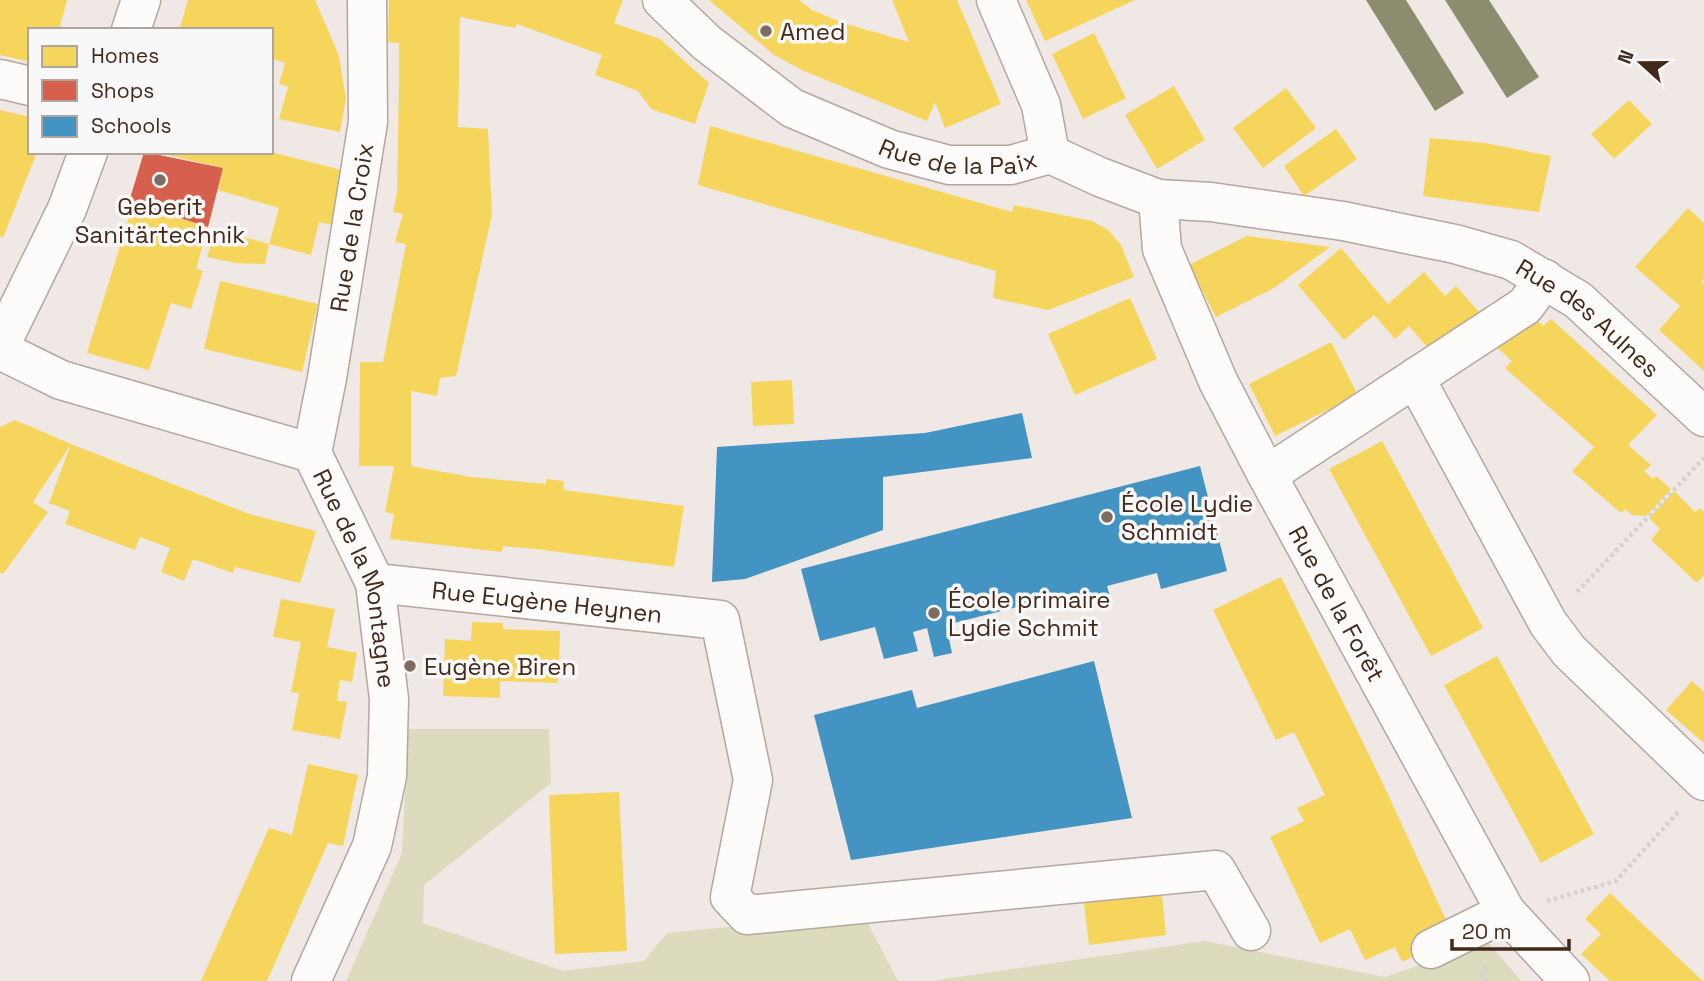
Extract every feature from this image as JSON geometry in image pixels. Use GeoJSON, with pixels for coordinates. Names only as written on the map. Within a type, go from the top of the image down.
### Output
{"type":"FeatureCollection","features":[{"type":"Feature","properties":{"kind":"street"},"geometry":{"type":"LineString","coordinates":[[132,28],[141,0]]}},
{"type":"Feature","properties":{"kind":"street","name":"Rue de la Croix"},"geometry":{"type":"LineString","coordinates":[[312,453],[327,378],[368,122],[368,0]]}},
{"type":"Feature","properties":{"kind":"street","name":"Rue de la Paix"},"geometry":{"type":"LineString","coordinates":[[662,0],[707,43],[792,108],[889,149],[950,165],[1011,165],[1050,154],[1158,199],[1211,202],[1343,221],[1455,244]]}},
{"type":"Feature","properties":{"kind":"street"},"geometry":{"type":"LineString","coordinates":[[996,0],[1041,105],[1050,154]]}},
{"type":"Feature","properties":{"kind":"street"},"geometry":{"type":"LineString","coordinates":[[0,79],[28,86]]}},
{"type":"Feature","properties":{"kind":"street"},"geometry":{"type":"LineString","coordinates":[[0,348],[67,209],[87,154]]}},
{"type":"Feature","properties":{"kind":"street","name":"Rue de la Forêt"},"geometry":{"type":"LineString","coordinates":[[1158,199],[1162,249],[1218,381],[1267,475],[1506,912],[1570,981]]}},
{"type":"Feature","properties":{"kind":"street","name":"Rue des Aulnes"},"geometry":{"type":"LineString","coordinates":[[1455,244],[1511,260],[1578,300],[1704,417]]}},
{"type":"Feature","properties":{"kind":"street"},"geometry":{"type":"LineString","coordinates":[[1267,475],[1525,306],[1545,279]]}},
{"type":"Feature","properties":{"kind":"street","name":"Rue de la Montagne"},"geometry":{"type":"LineString","coordinates":[[0,348],[61,380],[312,453],[375,583],[389,699],[387,776],[372,846],[311,981]]}},
{"type":"Feature","properties":{"kind":"street"},"geometry":{"type":"LineString","coordinates":[[1415,378],[1548,623],[1569,651],[1695,792]]}},
{"type":"Feature","properties":{"kind":"street","name":"Rue Eugène Heynen"},"geometry":{"type":"LineString","coordinates":[[375,583],[720,620],[753,780],[730,897],[747,915],[1216,870],[1251,932]]}},
{"type":"Feature","properties":{"kind":"street"},"geometry":{"type":"LineString","coordinates":[[1431,949],[1506,912]]}},
{"type":"Feature","properties":{"kind":"path"},"geometry":{"type":"LineString","coordinates":[[1548,623],[1704,458]]}},
{"type":"Feature","properties":{"kind":"path"},"geometry":{"type":"LineString","coordinates":[[1506,912],[1616,881],[1695,792]]}},
{"type":"Feature","properties":{"kind":"green space"},"geometry":{"type":"Polygon","coordinates":[[[408,729],[549,729],[551,783],[424,885],[423,923],[563,971],[644,961],[667,933],[863,914],[898,981],[346,981],[402,853],[408,729]]]}},
{"type":"Feature","properties":{"kind":"green space"},"geometry":{"type":"Polygon","coordinates":[[[1205,941],[1385,977],[1487,941],[1521,981],[930,981],[1205,941]]]}},
{"type":"Feature","properties":{"kind":"building: Homes"},"geometry":{"type":"Polygon","coordinates":[[[0,0],[67,0],[60,28],[28,28],[28,62],[0,55],[0,0]]]}},
{"type":"Feature","properties":{"kind":"building: Homes"},"geometry":{"type":"Polygon","coordinates":[[[188,0],[315,0],[339,56],[346,99],[340,132],[279,119],[288,87],[279,84],[285,63],[273,59],[273,28],[180,28],[188,0]]]}},
{"type":"Feature","properties":{"kind":"building: Homes"},"geometry":{"type":"Polygon","coordinates":[[[389,0],[623,0],[614,23],[660,39],[709,83],[695,124],[651,109],[638,91],[595,75],[602,55],[517,24],[515,28],[460,17],[458,127],[488,129],[492,215],[456,376],[440,378],[437,396],[411,391],[411,466],[471,477],[546,484],[546,479],[564,481],[563,490],[684,506],[674,567],[536,549],[503,546],[502,552],[390,539],[394,514],[385,512],[394,466],[359,466],[360,362],[383,362],[406,244],[395,242],[403,214],[393,212],[397,192],[399,43],[388,42],[389,0]]]}},
{"type":"Feature","properties":{"kind":"building: Homes"},"geometry":{"type":"Polygon","coordinates":[[[709,0],[799,0],[812,10],[843,23],[909,42],[892,0],[957,0],[1001,104],[945,128],[935,102],[927,121],[804,71],[774,55],[709,0]]]}},
{"type":"Feature","properties":{"kind":"building: Homes"},"geometry":{"type":"Polygon","coordinates":[[[1026,0],[1135,0],[1045,41],[1026,0]]]}},
{"type":"Feature","properties":{"kind":"building: Homes"},"geometry":{"type":"Polygon","coordinates":[[[1094,33],[1126,98],[1083,119],[1052,54],[1094,33]]]}},
{"type":"Feature","properties":{"kind":"building: Homes"},"geometry":{"type":"Polygon","coordinates":[[[1174,86],[1205,140],[1157,169],[1125,115],[1174,86]]]}},
{"type":"Feature","properties":{"kind":"building: Homes"},"geometry":{"type":"Polygon","coordinates":[[[1286,88],[1316,128],[1263,168],[1233,128],[1286,88]]]}},
{"type":"Feature","properties":{"kind":"building: Homes"},"geometry":{"type":"Polygon","coordinates":[[[1629,100],[1652,124],[1614,159],[1591,134],[1629,100]]]}},
{"type":"Feature","properties":{"kind":"building: Homes"},"geometry":{"type":"Polygon","coordinates":[[[0,110],[28,117],[28,154],[36,154],[3,238],[0,236],[0,110]]]}},
{"type":"Feature","properties":{"kind":"building: Homes"},"geometry":{"type":"Polygon","coordinates":[[[710,126],[1012,212],[1014,205],[1092,221],[1108,230],[1121,245],[1134,277],[1048,310],[993,298],[996,271],[698,185],[710,126]]]}},
{"type":"Feature","properties":{"kind":"building: Homes"},"geometry":{"type":"Polygon","coordinates":[[[1336,129],[1357,159],[1304,196],[1284,166],[1336,129]]]}},
{"type":"Feature","properties":{"kind":"building: Homes"},"geometry":{"type":"Polygon","coordinates":[[[1430,138],[1485,143],[1551,156],[1539,212],[1423,196],[1430,138]]]}},
{"type":"Feature","properties":{"kind":"building: Homes"},"geometry":{"type":"Polygon","coordinates":[[[273,153],[341,170],[333,225],[319,222],[311,255],[269,244],[279,208],[218,190],[223,168],[164,154],[273,153]]]}},
{"type":"Feature","properties":{"kind":"building: Homes"},"geometry":{"type":"Polygon","coordinates":[[[133,204],[208,227],[196,269],[203,271],[191,309],[171,303],[149,370],[87,353],[133,204]]]}},
{"type":"Feature","properties":{"kind":"building: Homes"},"geometry":{"type":"Polygon","coordinates":[[[1688,208],[1704,223],[1704,279],[1701,282],[1704,284],[1704,371],[1659,330],[1680,306],[1635,267],[1688,208]]]}},
{"type":"Feature","properties":{"kind":"building: Homes"},"geometry":{"type":"Polygon","coordinates":[[[216,229],[269,244],[265,264],[235,263],[207,257],[216,229]]]}},
{"type":"Feature","properties":{"kind":"building: Homes"},"geometry":{"type":"Polygon","coordinates":[[[1247,236],[1330,247],[1274,288],[1216,317],[1189,265],[1247,236]]]}},
{"type":"Feature","properties":{"kind":"building: Homes"},"geometry":{"type":"Polygon","coordinates":[[[1341,248],[1388,304],[1424,272],[1445,296],[1456,286],[1479,312],[1431,352],[1409,326],[1395,339],[1374,315],[1344,340],[1298,285],[1341,248]]]}},
{"type":"Feature","properties":{"kind":"building: Homes"},"geometry":{"type":"Polygon","coordinates":[[[220,281],[318,304],[302,372],[204,349],[220,281]]]}},
{"type":"Feature","properties":{"kind":"building: Homes"},"geometry":{"type":"Polygon","coordinates":[[[1130,298],[1157,359],[1075,395],[1048,334],[1130,298]]]}},
{"type":"Feature","properties":{"kind":"building: Homes"},"geometry":{"type":"Polygon","coordinates":[[[1533,316],[1543,326],[1551,319],[1657,415],[1628,445],[1651,465],[1644,471],[1653,479],[1656,476],[1671,489],[1646,516],[1632,515],[1625,509],[1621,513],[1572,471],[1594,447],[1505,368],[1512,361],[1492,343],[1533,316]]]}},
{"type":"Feature","properties":{"kind":"building: Homes"},"geometry":{"type":"Polygon","coordinates":[[[1331,342],[1358,395],[1275,436],[1249,384],[1331,342]]]}},
{"type":"Feature","properties":{"kind":"building: Homes"},"geometry":{"type":"Polygon","coordinates":[[[792,380],[794,424],[753,426],[751,382],[792,380]]]}},
{"type":"Feature","properties":{"kind":"building: Homes"},"geometry":{"type":"Polygon","coordinates":[[[15,420],[71,444],[33,502],[48,512],[3,574],[0,572],[0,427],[15,420]]]}},
{"type":"Feature","properties":{"kind":"building: Homes"},"geometry":{"type":"Polygon","coordinates":[[[1382,441],[1483,628],[1431,656],[1329,469],[1382,441]]]}},
{"type":"Feature","properties":{"kind":"building: Homes"},"geometry":{"type":"Polygon","coordinates":[[[71,444],[249,514],[316,531],[300,583],[235,567],[233,573],[193,559],[184,581],[161,572],[170,548],[140,537],[135,550],[65,524],[70,511],[49,503],[71,444]]]}},
{"type":"Feature","properties":{"kind":"building: Homes"},"geometry":{"type":"Polygon","coordinates":[[[1674,491],[1695,512],[1700,508],[1704,512],[1704,575],[1697,583],[1651,540],[1660,529],[1649,518],[1674,491]]]}},
{"type":"Feature","properties":{"kind":"building: Homes"},"geometry":{"type":"Polygon","coordinates":[[[1281,577],[1377,771],[1447,922],[1416,936],[1424,952],[1402,962],[1395,947],[1365,960],[1350,929],[1320,943],[1270,837],[1304,821],[1297,808],[1325,795],[1294,732],[1276,740],[1213,610],[1281,577]]]}},
{"type":"Feature","properties":{"kind":"building: Homes"},"geometry":{"type":"Polygon","coordinates":[[[281,599],[335,609],[327,647],[357,653],[352,682],[340,680],[337,701],[347,702],[340,739],[292,730],[299,693],[291,692],[301,642],[273,637],[281,599]]]}},
{"type":"Feature","properties":{"kind":"building: Homes"},"geometry":{"type":"Polygon","coordinates":[[[472,622],[503,623],[503,629],[560,631],[558,683],[500,681],[500,698],[443,696],[445,639],[471,641],[472,622]]]}},
{"type":"Feature","properties":{"kind":"building: Homes"},"geometry":{"type":"Polygon","coordinates":[[[1497,656],[1594,834],[1541,863],[1444,685],[1497,656]]]}},
{"type":"Feature","properties":{"kind":"building: Homes"},"geometry":{"type":"Polygon","coordinates":[[[1692,681],[1704,692],[1704,743],[1666,710],[1692,681]]]}},
{"type":"Feature","properties":{"kind":"building: Homes"},"geometry":{"type":"Polygon","coordinates":[[[308,764],[358,775],[343,846],[328,843],[267,981],[201,981],[269,828],[292,835],[308,764]]]}},
{"type":"Feature","properties":{"kind":"building: Homes"},"geometry":{"type":"Polygon","coordinates":[[[619,792],[627,951],[555,954],[549,795],[619,792]]]}},
{"type":"Feature","properties":{"kind":"building: Homes"},"geometry":{"type":"Polygon","coordinates":[[[1161,886],[1166,935],[1089,945],[1083,895],[1161,886]]]}},
{"type":"Feature","properties":{"kind":"building: Homes"},"geometry":{"type":"Polygon","coordinates":[[[1610,893],[1703,981],[1610,981],[1581,954],[1601,934],[1585,919],[1610,893]]]}},
{"type":"Feature","properties":{"kind":"building: Shops"},"geometry":{"type":"Polygon","coordinates":[[[143,154],[223,168],[208,227],[129,202],[143,154]]]}},
{"type":"Feature","properties":{"kind":"building: Schools"},"geometry":{"type":"Polygon","coordinates":[[[1022,413],[1032,458],[883,477],[883,530],[745,579],[712,582],[717,447],[925,433],[1022,413]]]}},
{"type":"Feature","properties":{"kind":"building: Schools","name":"École Lydie Schmidt"},"geometry":{"type":"Polygon","coordinates":[[[1200,466],[1227,571],[1161,589],[1157,573],[1107,586],[1111,601],[1076,610],[1072,593],[946,625],[952,653],[934,657],[927,628],[913,632],[918,651],[884,659],[875,627],[820,641],[801,569],[1200,466]]]}},
{"type":"Feature","properties":{"kind":"building: Schools"},"geometry":{"type":"Polygon","coordinates":[[[1094,661],[1132,818],[851,860],[814,715],[912,690],[917,708],[1094,661]]]}},
{"type":"Feature","properties":{"kind":"building: Industry"},"geometry":{"type":"Polygon","coordinates":[[[1366,0],[1406,0],[1464,93],[1435,111],[1366,0]]]}},
{"type":"Feature","properties":{"kind":"building: Industry"},"geometry":{"type":"Polygon","coordinates":[[[1445,0],[1489,0],[1539,77],[1507,98],[1445,0]]]}},
{"type":"Feature","properties":{"kind":"place","name":"Amed"},"geometry":{"type":"Point","coordinates":[766,31]}},
{"type":"Feature","properties":{"kind":"place","name":"Geberit Sanitärtechnik"},"geometry":{"type":"Point","coordinates":[160,180]}},
{"type":"Feature","properties":{"kind":"place","name":"École Lydie Schmidt"},"geometry":{"type":"Point","coordinates":[1107,517]}},
{"type":"Feature","properties":{"kind":"place","name":"École primaire Lydie Schmit"},"geometry":{"type":"Point","coordinates":[934,613]}},
{"type":"Feature","properties":{"kind":"place","name":"Eugène Biren"},"geometry":{"type":"Point","coordinates":[410,666]}}]}
